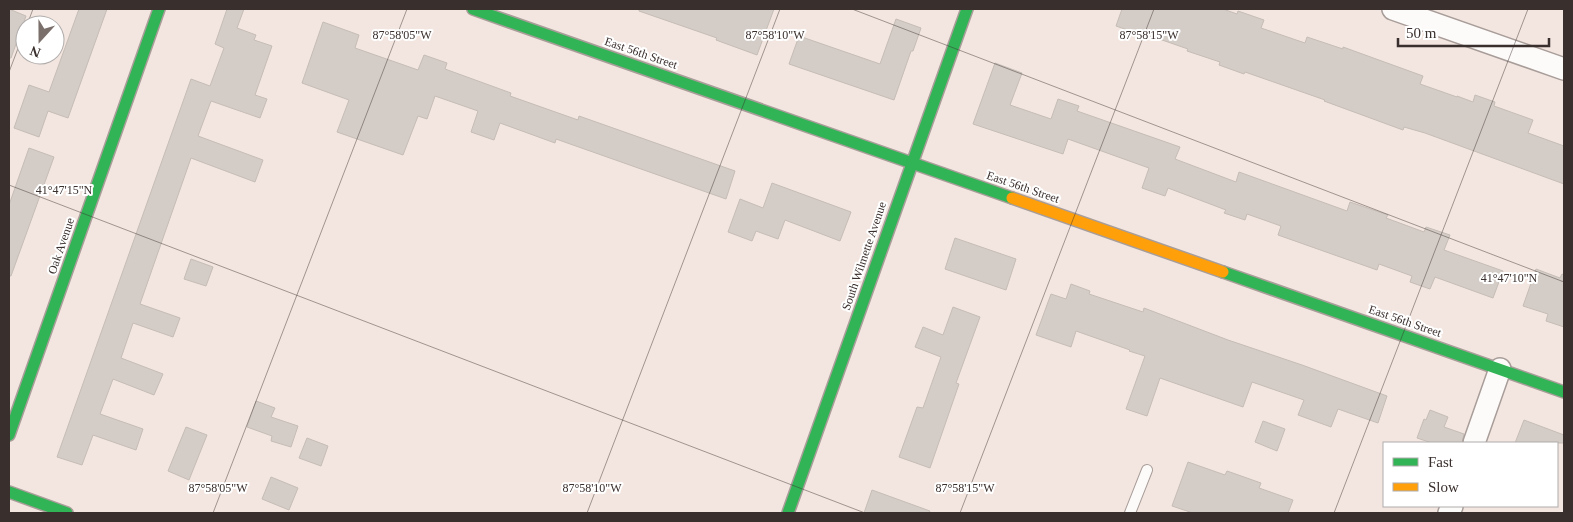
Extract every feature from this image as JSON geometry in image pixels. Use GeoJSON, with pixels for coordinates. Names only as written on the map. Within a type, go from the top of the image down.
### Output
{"type":"FeatureCollection","features":[{"type":"Feature","properties":{"kind":"street","name":"Oak Avenue"},"geometry":{"type":"LineString","coordinates":[[9,435],[159,9]]}},
{"type":"Feature","properties":{"kind":"street","name":"East 56th Street"},"geometry":{"type":"LineString","coordinates":[[473,9],[1564,392]]}},
{"type":"Feature","properties":{"kind":"street","name":"South Wilmette Avenue"},"geometry":{"type":"LineString","coordinates":[[788,513],[967,9]]}},
{"type":"Feature","properties":{"kind":"street"},"geometry":{"type":"LineString","coordinates":[[1392,9],[1564,69]]}},
{"type":"Feature","properties":{"kind":"street"},"geometry":{"type":"LineString","coordinates":[[1474,442],[1500,369]]}},
{"type":"Feature","properties":{"kind":"street"},"geometry":{"type":"LineString","coordinates":[[9,492],[36,508],[67,513]]}},
{"type":"Feature","properties":{"kind":"lane"},"geometry":{"type":"LineString","coordinates":[[1130,513],[1147,470]]}},
{"type":"Feature","properties":{"kind":"building"},"geometry":{"type":"Polygon","coordinates":[[[9,9],[24,15],[15,15],[15,47],[11,58],[9,58],[9,9]]]}},
{"type":"Feature","properties":{"kind":"building"},"geometry":{"type":"Polygon","coordinates":[[[79,9],[107,9],[68,118],[48,111],[39,137],[14,128],[29,85],[49,92],[59,65],[65,65],[65,48],[79,9]]]}},
{"type":"Feature","properties":{"kind":"building"},"geometry":{"type":"Polygon","coordinates":[[[227,9],[244,9],[237,28],[256,35],[254,40],[272,46],[255,95],[267,99],[260,118],[211,101],[198,136],[263,160],[255,182],[191,158],[140,304],[180,318],[173,337],[133,323],[121,358],[163,374],[154,395],[113,379],[100,414],[143,429],[136,450],[93,435],[82,465],[57,457],[191,79],[210,86],[224,48],[215,44],[227,9]]]}},
{"type":"Feature","properties":{"kind":"building"},"geometry":{"type":"Polygon","coordinates":[[[639,9],[774,9],[757,55],[716,40],[717,38],[639,11],[639,9]]]}},
{"type":"Feature","properties":{"kind":"building"},"geometry":{"type":"Polygon","coordinates":[[[1122,9],[1223,9],[1237,14],[1238,11],[1264,20],[1261,28],[1305,43],[1307,37],[1343,49],[1343,47],[1423,76],[1420,84],[1457,97],[1473,102],[1475,95],[1495,102],[1494,106],[1533,120],[1528,133],[1564,146],[1564,184],[1425,133],[1404,127],[1403,130],[1325,100],[1245,72],[1244,74],[1219,65],[1220,62],[1187,51],[1188,49],[1116,26],[1122,9]]]}},
{"type":"Feature","properties":{"kind":"building"},"geometry":{"type":"Polygon","coordinates":[[[896,19],[921,28],[894,100],[789,64],[799,36],[880,64],[896,19]]]}},
{"type":"Feature","properties":{"kind":"building"},"geometry":{"type":"Polygon","coordinates":[[[323,22],[359,35],[355,48],[418,70],[424,55],[447,63],[445,69],[511,93],[510,96],[578,120],[579,116],[735,171],[726,199],[556,139],[555,143],[500,123],[494,140],[471,132],[478,111],[435,96],[427,119],[418,116],[403,155],[337,132],[349,100],[302,83],[323,22]]]}},
{"type":"Feature","properties":{"kind":"building"},"geometry":{"type":"Polygon","coordinates":[[[995,63],[1022,73],[1010,105],[1051,119],[1058,99],[1079,106],[1077,111],[1180,147],[1175,159],[1236,182],[1239,172],[1347,211],[1350,202],[1388,215],[1386,218],[1424,232],[1426,227],[1450,235],[1444,250],[1503,271],[1493,298],[1435,277],[1430,289],[1410,282],[1412,276],[1379,264],[1377,270],[1278,235],[1281,226],[1247,214],[1245,220],[1224,213],[1226,210],[1168,188],[1165,196],[1142,188],[1149,168],[1068,139],[1063,154],[973,124],[995,63]]]}},
{"type":"Feature","properties":{"kind":"building"},"geometry":{"type":"Polygon","coordinates":[[[29,148],[54,157],[11,276],[9,276],[9,205],[29,148]]]}},
{"type":"Feature","properties":{"kind":"building"},"geometry":{"type":"Polygon","coordinates":[[[772,183],[851,212],[840,241],[785,220],[778,239],[756,231],[752,241],[728,232],[740,199],[763,208],[772,183]]]}},
{"type":"Feature","properties":{"kind":"building"},"geometry":{"type":"Polygon","coordinates":[[[955,238],[1016,259],[1006,290],[945,269],[955,238]]]}},
{"type":"Feature","properties":{"kind":"building"},"geometry":{"type":"Polygon","coordinates":[[[191,259],[213,267],[206,286],[184,279],[191,259]]]}},
{"type":"Feature","properties":{"kind":"building"},"geometry":{"type":"Polygon","coordinates":[[[1536,269],[1560,278],[1562,274],[1564,275],[1564,327],[1546,321],[1548,314],[1523,306],[1536,269]]]}},
{"type":"Feature","properties":{"kind":"building"},"geometry":{"type":"Polygon","coordinates":[[[1071,284],[1090,291],[1089,294],[1143,312],[1144,308],[1387,396],[1378,423],[1338,409],[1331,427],[1298,415],[1304,400],[1252,382],[1243,407],[1160,378],[1147,416],[1126,409],[1145,356],[1076,331],[1071,347],[1036,335],[1051,294],[1066,299],[1071,284]]]}},
{"type":"Feature","properties":{"kind":"building"},"geometry":{"type":"Polygon","coordinates":[[[953,307],[980,317],[956,383],[959,384],[930,468],[899,457],[917,407],[923,408],[941,357],[915,347],[923,327],[943,335],[953,307]]]}},
{"type":"Feature","properties":{"kind":"building"},"geometry":{"type":"Polygon","coordinates":[[[256,401],[275,408],[271,417],[298,426],[291,447],[271,441],[272,436],[247,427],[256,401]]]}},
{"type":"Feature","properties":{"kind":"building"},"geometry":{"type":"Polygon","coordinates":[[[1430,410],[1448,417],[1444,427],[1464,434],[1462,442],[1429,442],[1417,438],[1424,419],[1426,420],[1430,410]]]}},
{"type":"Feature","properties":{"kind":"building"},"geometry":{"type":"Polygon","coordinates":[[[1524,420],[1564,435],[1564,443],[1515,442],[1524,420]]]}},
{"type":"Feature","properties":{"kind":"building"},"geometry":{"type":"Polygon","coordinates":[[[1263,421],[1285,429],[1277,451],[1255,442],[1263,421]]]}},
{"type":"Feature","properties":{"kind":"building"},"geometry":{"type":"Polygon","coordinates":[[[186,427],[207,435],[189,480],[168,471],[186,427]]]}},
{"type":"Feature","properties":{"kind":"building"},"geometry":{"type":"Polygon","coordinates":[[[307,438],[328,446],[321,466],[299,458],[307,438]]]}},
{"type":"Feature","properties":{"kind":"building"},"geometry":{"type":"Polygon","coordinates":[[[1188,462],[1225,475],[1227,471],[1261,483],[1259,488],[1293,500],[1288,513],[1193,513],[1172,506],[1188,462]]]}},
{"type":"Feature","properties":{"kind":"building"},"geometry":{"type":"Polygon","coordinates":[[[271,477],[298,488],[289,510],[262,499],[271,477]]]}},
{"type":"Feature","properties":{"kind":"building"},"geometry":{"type":"Polygon","coordinates":[[[872,490],[930,511],[929,513],[864,513],[872,490]]]}},
{"type":"Feature","properties":{"kind":"traffic: fast"},"geometry":{"type":"LineString","coordinates":[[9,435],[159,9]]}},
{"type":"Feature","properties":{"kind":"traffic: fast"},"geometry":{"type":"LineString","coordinates":[[473,9],[1012,198]]}},
{"type":"Feature","properties":{"kind":"traffic: fast"},"geometry":{"type":"LineString","coordinates":[[788,513],[967,9]]}},
{"type":"Feature","properties":{"kind":"traffic: fast"},"geometry":{"type":"LineString","coordinates":[[1223,272],[1564,392]]}},
{"type":"Feature","properties":{"kind":"traffic: fast"},"geometry":{"type":"LineString","coordinates":[[9,492],[67,513]]}},
{"type":"Feature","properties":{"kind":"traffic: slow"},"geometry":{"type":"LineString","coordinates":[[1012,198],[1223,272]]}}]}
